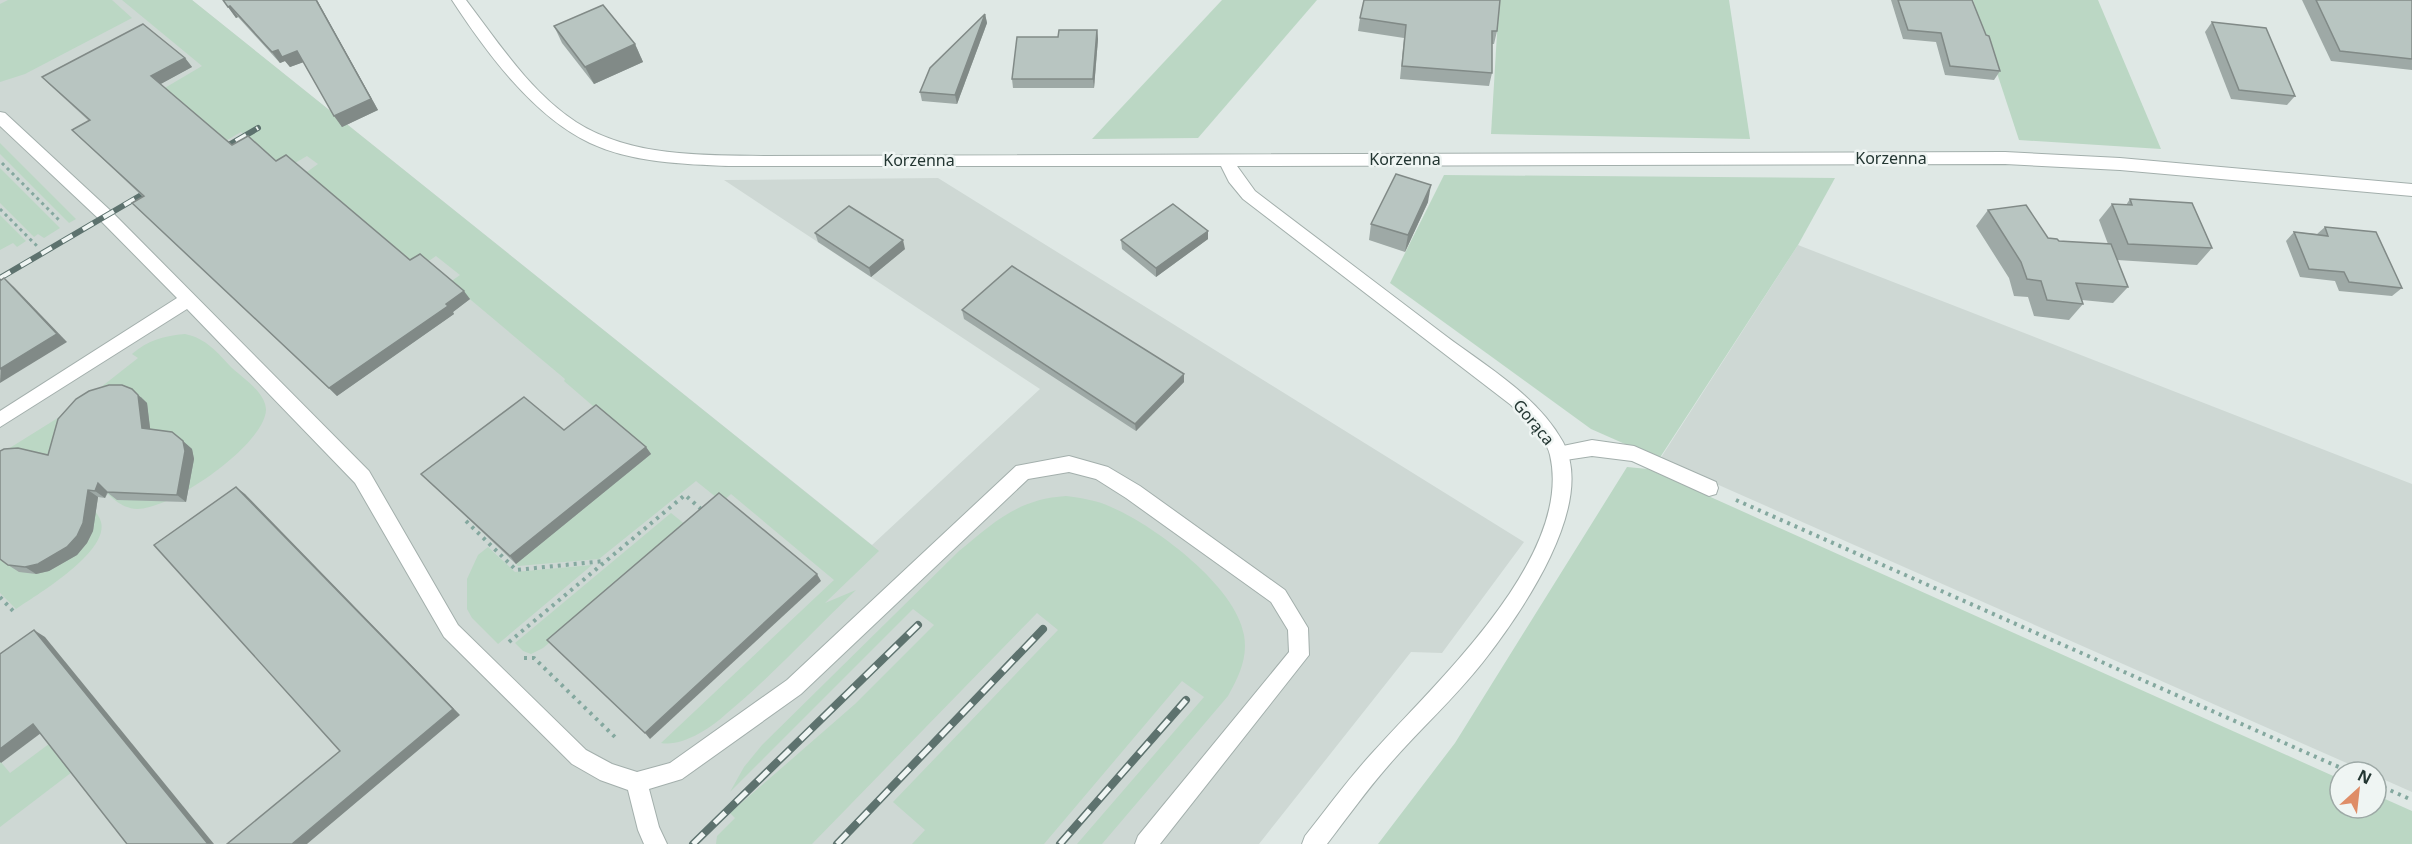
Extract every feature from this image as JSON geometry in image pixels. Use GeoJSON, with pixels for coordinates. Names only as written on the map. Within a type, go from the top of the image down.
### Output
{"type":"FeatureCollection","features":[{"type":"Feature","properties":{"kind":"street","name":"Korzenna"},"geometry":{"type":"LineString","coordinates":[[459,0],[527,86],[570,125],[591,137],[624,148],[673,157],[728,160],[2005,158],[2142,166],[2412,190]]}},
{"type":"Feature","properties":{"kind":"street"},"geometry":{"type":"LineString","coordinates":[[0,117],[106,216],[307,418],[362,477],[451,631],[579,757],[607,773],[637,783],[675,772],[794,687],[1023,472],[1069,464],[1101,473],[1133,492],[1278,596],[1298,628],[1299,655],[1146,844]]}},
{"type":"Feature","properties":{"kind":"street","name":"Gorąca"},"geometry":{"type":"LineString","coordinates":[[1226,159],[1235,178],[1249,195],[1517,400],[1540,426],[1559,453],[1563,492],[1550,537],[1515,600],[1461,673],[1388,749],[1313,844]]}},
{"type":"Feature","properties":{"kind":"street"},"geometry":{"type":"LineString","coordinates":[[0,420],[188,300]]}},
{"type":"Feature","properties":{"kind":"street"},"geometry":{"type":"LineString","coordinates":[[1559,453],[1592,448],[1634,454],[1709,488]]}},
{"type":"Feature","properties":{"kind":"street"},"geometry":{"type":"LineString","coordinates":[[637,783],[649,830],[656,844]]}},
{"type":"Feature","properties":{"kind":"path"},"geometry":{"type":"LineString","coordinates":[[0,160],[61,222]]}},
{"type":"Feature","properties":{"kind":"path"},"geometry":{"type":"LineString","coordinates":[[0,209],[39,248]]}},
{"type":"Feature","properties":{"kind":"path"},"geometry":{"type":"LineString","coordinates":[[1709,488],[2328,762]]}},
{"type":"Feature","properties":{"kind":"path"},"geometry":{"type":"LineString","coordinates":[[623,744],[534,657],[523,658],[507,644],[685,495],[702,510]]}},
{"type":"Feature","properties":{"kind":"path"},"geometry":{"type":"LineString","coordinates":[[466,521],[516,570],[606,561]]}},
{"type":"Feature","properties":{"kind":"path"},"geometry":{"type":"LineString","coordinates":[[0,597],[13,611]]}},
{"type":"Feature","properties":{"kind":"path"},"geometry":{"type":"LineString","coordinates":[[2388,789],[2412,800]]}},
{"type":"Feature","properties":{"kind":"shaded area"},"geometry":{"type":"Polygon","coordinates":[[[0,0],[192,0],[872,545],[1040,389],[724,180],[938,178],[1524,542],[1442,653],[1411,652],[1259,844],[0,844],[0,0]]]}},
{"type":"Feature","properties":{"kind":"shaded area"},"geometry":{"type":"Polygon","coordinates":[[[1798,245],[2412,484],[2412,792],[2388,781],[2388,760],[2340,760],[1660,459],[1798,245]]]}},
{"type":"Feature","properties":{"kind":"green space"},"geometry":{"type":"Polygon","coordinates":[[[8,0],[112,0],[132,18],[25,74],[0,82],[0,4],[8,0]]]}},
{"type":"Feature","properties":{"kind":"green space"},"geometry":{"type":"Polygon","coordinates":[[[122,0],[192,0],[879,551],[825,603],[856,590],[776,669],[720,719],[687,739],[661,743],[834,580],[731,494],[722,502],[696,481],[599,559],[518,566],[516,564],[601,413],[564,381],[565,379],[459,290],[432,295],[460,275],[436,256],[417,269],[304,174],[318,164],[307,156],[283,170],[241,132],[224,142],[163,89],[202,66],[122,0]]]}},
{"type":"Feature","properties":{"kind":"green space"},"geometry":{"type":"Polygon","coordinates":[[[1222,0],[1317,0],[1198,138],[1092,139],[1222,0]]]}},
{"type":"Feature","properties":{"kind":"green space"},"geometry":{"type":"Polygon","coordinates":[[[1499,0],[1729,0],[1750,139],[1491,134],[1499,0]]]}},
{"type":"Feature","properties":{"kind":"green space"},"geometry":{"type":"Polygon","coordinates":[[[1973,0],[2098,0],[2161,149],[2019,140],[1973,0]]]}},
{"type":"Feature","properties":{"kind":"green space"},"geometry":{"type":"Polygon","coordinates":[[[0,143],[76,219],[69,223],[0,154],[0,143]]]}},
{"type":"Feature","properties":{"kind":"green space"},"geometry":{"type":"Polygon","coordinates":[[[0,168],[60,228],[44,238],[38,234],[34,237],[0,203],[0,168]]]}},
{"type":"Feature","properties":{"kind":"green space"},"geometry":{"type":"Polygon","coordinates":[[[1444,175],[1835,178],[1798,245],[1659,459],[1591,429],[1390,283],[1444,175]]]}},
{"type":"Feature","properties":{"kind":"green space"},"geometry":{"type":"Polygon","coordinates":[[[0,215],[26,241],[17,247],[13,243],[0,250],[0,215]]]}},
{"type":"Feature","properties":{"kind":"green space"},"geometry":{"type":"Polygon","coordinates":[[[185,334],[211,347],[258,392],[266,410],[261,425],[250,441],[213,473],[192,488],[152,507],[137,509],[125,506],[99,485],[81,496],[100,519],[101,534],[94,546],[69,572],[16,609],[0,593],[0,454],[77,406],[138,358],[132,354],[144,345],[163,338],[185,334]]]}},
{"type":"Feature","properties":{"kind":"green space"},"geometry":{"type":"Polygon","coordinates":[[[1627,467],[1648,469],[2328,774],[2328,820],[2388,820],[2388,800],[2412,811],[2412,844],[1378,844],[1455,743],[1627,467]]]}},
{"type":"Feature","properties":{"kind":"green space"},"geometry":{"type":"Polygon","coordinates":[[[1066,496],[1100,503],[1129,516],[1170,542],[1191,559],[1226,597],[1238,616],[1245,643],[1242,667],[1228,696],[1102,844],[1077,844],[1204,697],[1182,681],[1044,844],[912,844],[925,830],[893,802],[1058,630],[1037,613],[812,844],[716,844],[717,836],[735,818],[730,813],[855,704],[934,625],[913,609],[730,792],[744,767],[762,745],[972,540],[1020,507],[1049,498],[1066,496]]]}},
{"type":"Feature","properties":{"kind":"green space"},"geometry":{"type":"Polygon","coordinates":[[[671,513],[687,526],[543,648],[531,654],[523,651],[515,643],[671,513]]]}},
{"type":"Feature","properties":{"kind":"green space"},"geometry":{"type":"Polygon","coordinates":[[[488,547],[515,572],[592,565],[498,644],[472,618],[467,609],[467,579],[478,555],[488,547]]]}},
{"type":"Feature","properties":{"kind":"green space"},"geometry":{"type":"Polygon","coordinates":[[[53,741],[76,769],[0,827],[0,761],[10,773],[53,741]]]}},
{"type":"Feature","properties":{"kind":"building"},"geometry":{"type":"Polygon","coordinates":[[[223,0],[316,0],[371,99],[334,116],[297,51],[282,57],[278,50],[272,52],[223,0]]]}},
{"type":"Feature","properties":{"kind":"building"},"geometry":{"type":"Polygon","coordinates":[[[1364,0],[1500,0],[1497,31],[1492,31],[1492,73],[1402,66],[1406,25],[1360,18],[1364,0]]]}},
{"type":"Feature","properties":{"kind":"building"},"geometry":{"type":"Polygon","coordinates":[[[1898,0],[1972,0],[1986,35],[1989,36],[2000,71],[1950,66],[1941,33],[1908,30],[1898,0]]]}},
{"type":"Feature","properties":{"kind":"building"},"geometry":{"type":"Polygon","coordinates":[[[2316,0],[2412,0],[2412,59],[2340,51],[2316,0]]]}},
{"type":"Feature","properties":{"kind":"building"},"geometry":{"type":"Polygon","coordinates":[[[603,5],[635,44],[585,67],[554,26],[603,5]]]}},
{"type":"Feature","properties":{"kind":"building"},"geometry":{"type":"Polygon","coordinates":[[[985,14],[955,95],[920,92],[930,68],[985,14]]]}},
{"type":"Feature","properties":{"kind":"building"},"geometry":{"type":"Polygon","coordinates":[[[2212,22],[2266,28],[2295,96],[2239,90],[2212,22]]]}},
{"type":"Feature","properties":{"kind":"building"},"geometry":{"type":"Polygon","coordinates":[[[143,24],[185,58],[151,76],[232,145],[248,136],[276,161],[286,155],[410,260],[420,254],[464,291],[446,304],[448,306],[329,388],[132,203],[144,196],[72,130],[90,120],[42,77],[143,24]]]}},
{"type":"Feature","properties":{"kind":"building"},"geometry":{"type":"Polygon","coordinates":[[[1059,30],[1097,30],[1093,79],[1012,79],[1017,37],[1058,37],[1059,30]]]}},
{"type":"Feature","properties":{"kind":"building"},"geometry":{"type":"Polygon","coordinates":[[[1396,174],[1431,185],[1408,235],[1371,224],[1396,174]]]}},
{"type":"Feature","properties":{"kind":"building"},"geometry":{"type":"Polygon","coordinates":[[[2130,199],[2192,203],[2212,248],[2128,244],[2112,204],[2132,205],[2130,199]]]}},
{"type":"Feature","properties":{"kind":"building"},"geometry":{"type":"Polygon","coordinates":[[[1173,204],[1208,231],[1156,268],[1121,240],[1173,204]]]}},
{"type":"Feature","properties":{"kind":"building"},"geometry":{"type":"Polygon","coordinates":[[[2026,205],[2048,238],[2059,241],[2111,244],[2128,287],[2076,283],[2083,304],[2047,300],[2041,281],[2027,279],[2021,262],[1988,210],[2026,205]]]}},
{"type":"Feature","properties":{"kind":"building"},"geometry":{"type":"Polygon","coordinates":[[[849,206],[903,240],[869,268],[815,233],[849,206]]]}},
{"type":"Feature","properties":{"kind":"building"},"geometry":{"type":"Polygon","coordinates":[[[2325,227],[2376,232],[2402,288],[2349,282],[2344,272],[2309,269],[2294,232],[2328,236],[2325,227]]]}},
{"type":"Feature","properties":{"kind":"building"},"geometry":{"type":"Polygon","coordinates":[[[1012,266],[1184,374],[1135,424],[962,310],[1012,266]]]}},
{"type":"Feature","properties":{"kind":"building"},"geometry":{"type":"Polygon","coordinates":[[[4,278],[57,334],[0,369],[0,281],[4,278]]]}},
{"type":"Feature","properties":{"kind":"building"},"geometry":{"type":"Polygon","coordinates":[[[109,385],[122,385],[132,389],[138,395],[142,428],[172,432],[183,441],[185,451],[177,495],[107,492],[98,483],[95,491],[88,490],[83,523],[77,536],[67,547],[38,564],[25,567],[8,565],[0,559],[0,451],[18,448],[48,455],[58,419],[76,399],[89,391],[109,385]]]}},
{"type":"Feature","properties":{"kind":"building"},"geometry":{"type":"Polygon","coordinates":[[[524,397],[564,430],[596,405],[646,447],[510,556],[421,474],[524,397]]]}},
{"type":"Feature","properties":{"kind":"building"},"geometry":{"type":"Polygon","coordinates":[[[236,487],[453,709],[292,844],[227,844],[340,751],[154,545],[236,487]]]}},
{"type":"Feature","properties":{"kind":"building"},"geometry":{"type":"Polygon","coordinates":[[[719,493],[817,574],[645,733],[547,640],[719,493]]]}},
{"type":"Feature","properties":{"kind":"building"},"geometry":{"type":"Polygon","coordinates":[[[34,630],[208,844],[127,844],[33,724],[0,749],[0,654],[34,630]]]}},
{"type":"Feature","properties":{"kind":"railway"},"geometry":{"type":"LineString","coordinates":[[215,153],[258,128]]}},
{"type":"Feature","properties":{"kind":"railway"},"geometry":{"type":"LineString","coordinates":[[0,278],[155,187]]}},
{"type":"Feature","properties":{"kind":"railway"},"geometry":{"type":"LineString","coordinates":[[693,844],[918,625]]}},
{"type":"Feature","properties":{"kind":"railway"},"geometry":{"type":"LineString","coordinates":[[837,844],[1043,629]]}},
{"type":"Feature","properties":{"kind":"railway"},"geometry":{"type":"LineString","coordinates":[[1060,844],[1186,700]]}}]}
